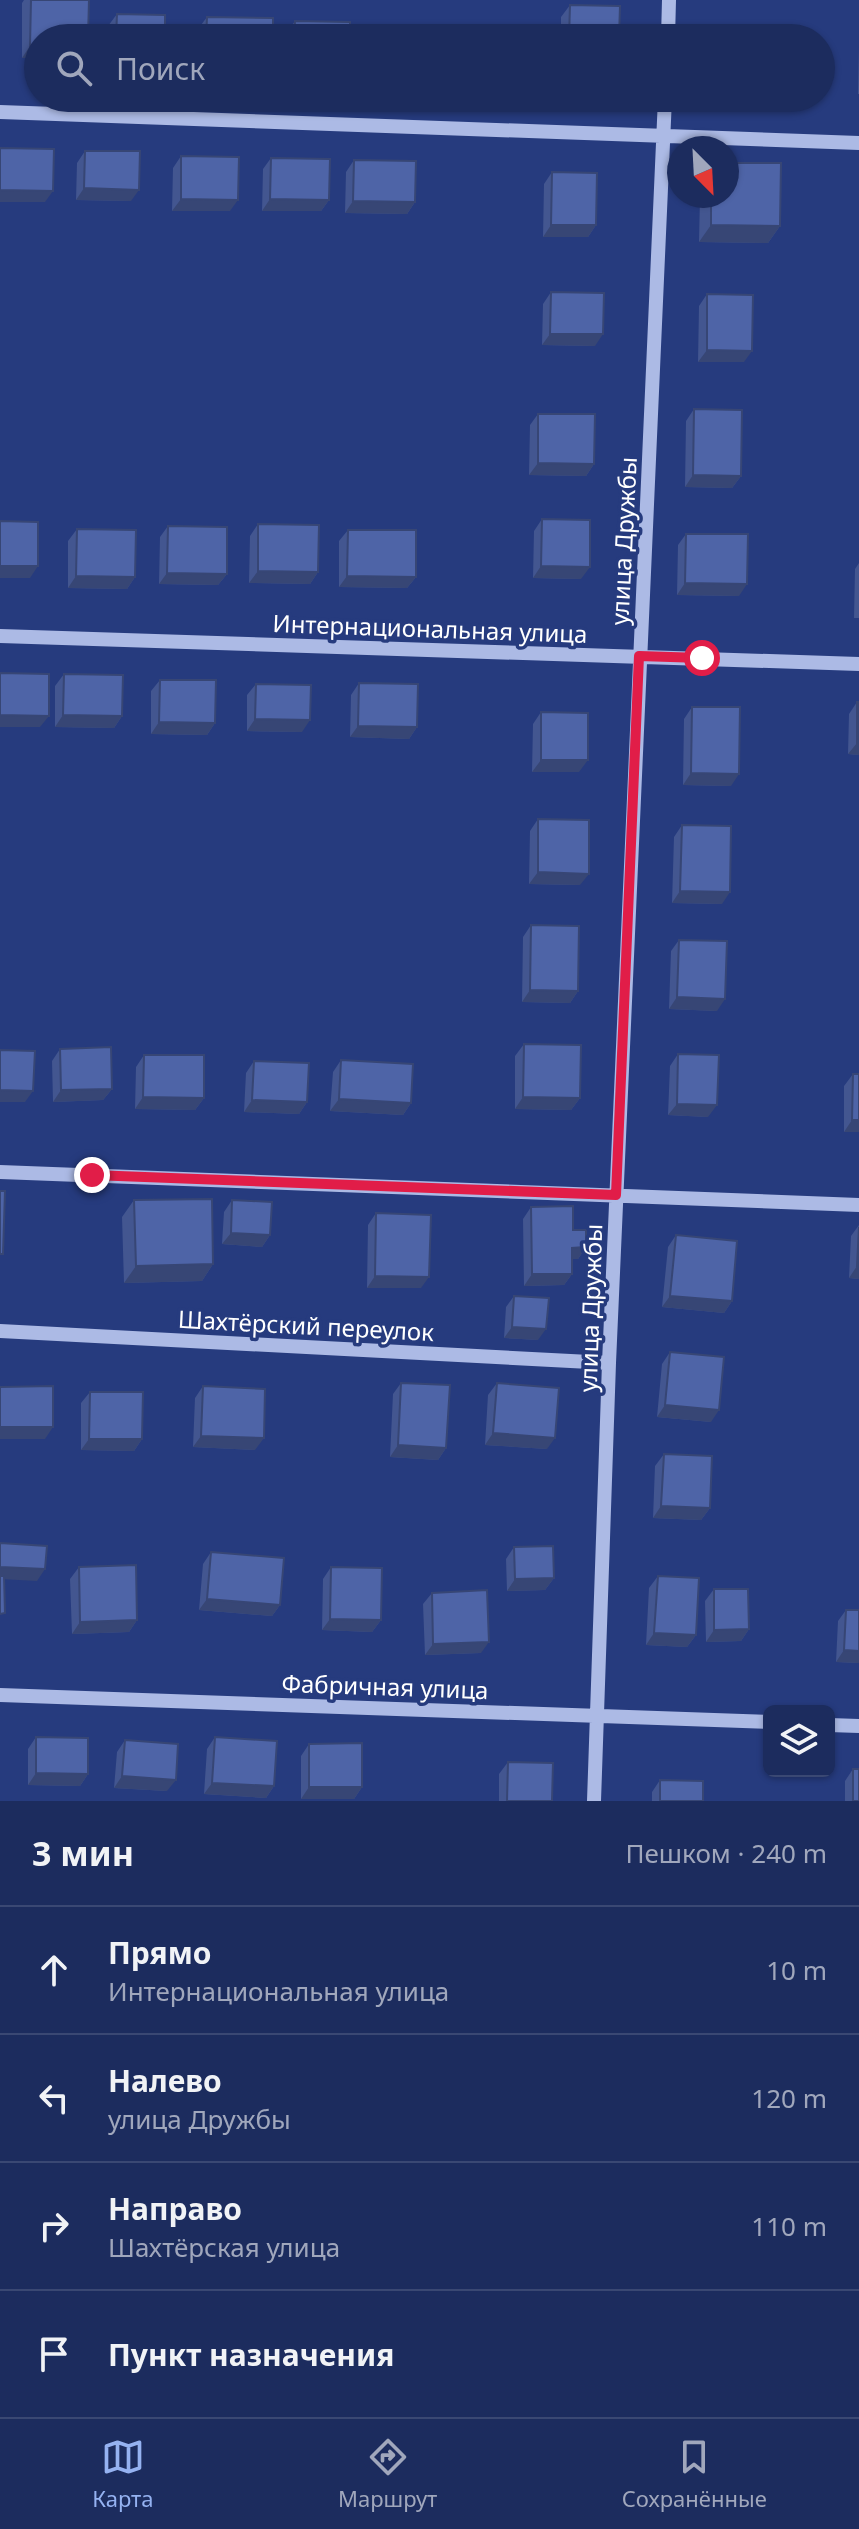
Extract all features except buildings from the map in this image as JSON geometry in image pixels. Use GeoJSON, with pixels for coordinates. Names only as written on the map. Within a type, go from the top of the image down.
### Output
{"type":"FeatureCollection","features":[{"type":"Feature","properties":{"kind":"street"},"geometry":{"type":"LineString","coordinates":[[668,24],[669,0]]}},
{"type":"Feature","properties":{"kind":"street"},"geometry":{"type":"LineString","coordinates":[[0,112],[859,143]]}},
{"type":"Feature","properties":{"kind":"street","name":"улица Дружбы"},"geometry":{"type":"LineString","coordinates":[[594,1801],[609,1363],[664,112]]}},
{"type":"Feature","properties":{"kind":"street","name":"Интернациональная улица"},"geometry":{"type":"LineString","coordinates":[[0,636],[859,664]]}},
{"type":"Feature","properties":{"kind":"street"},"geometry":{"type":"LineString","coordinates":[[0,1172],[859,1205]]}},
{"type":"Feature","properties":{"kind":"street","name":"Шахтёрский переулок"},"geometry":{"type":"LineString","coordinates":[[0,1331],[609,1363]]}},
{"type":"Feature","properties":{"kind":"street","name":"Фабричная улица"},"geometry":{"type":"LineString","coordinates":[[0,1695],[763,1722]]}},
{"type":"Feature","properties":{"kind":"street"},"geometry":{"type":"LineString","coordinates":[[835,1725],[859,1726]]}},
{"type":"Feature","properties":{"kind":"route"},"geometry":{"type":"LineString","coordinates":[[92,1175],[616,1195],[639,656],[702,658]]}}]}
